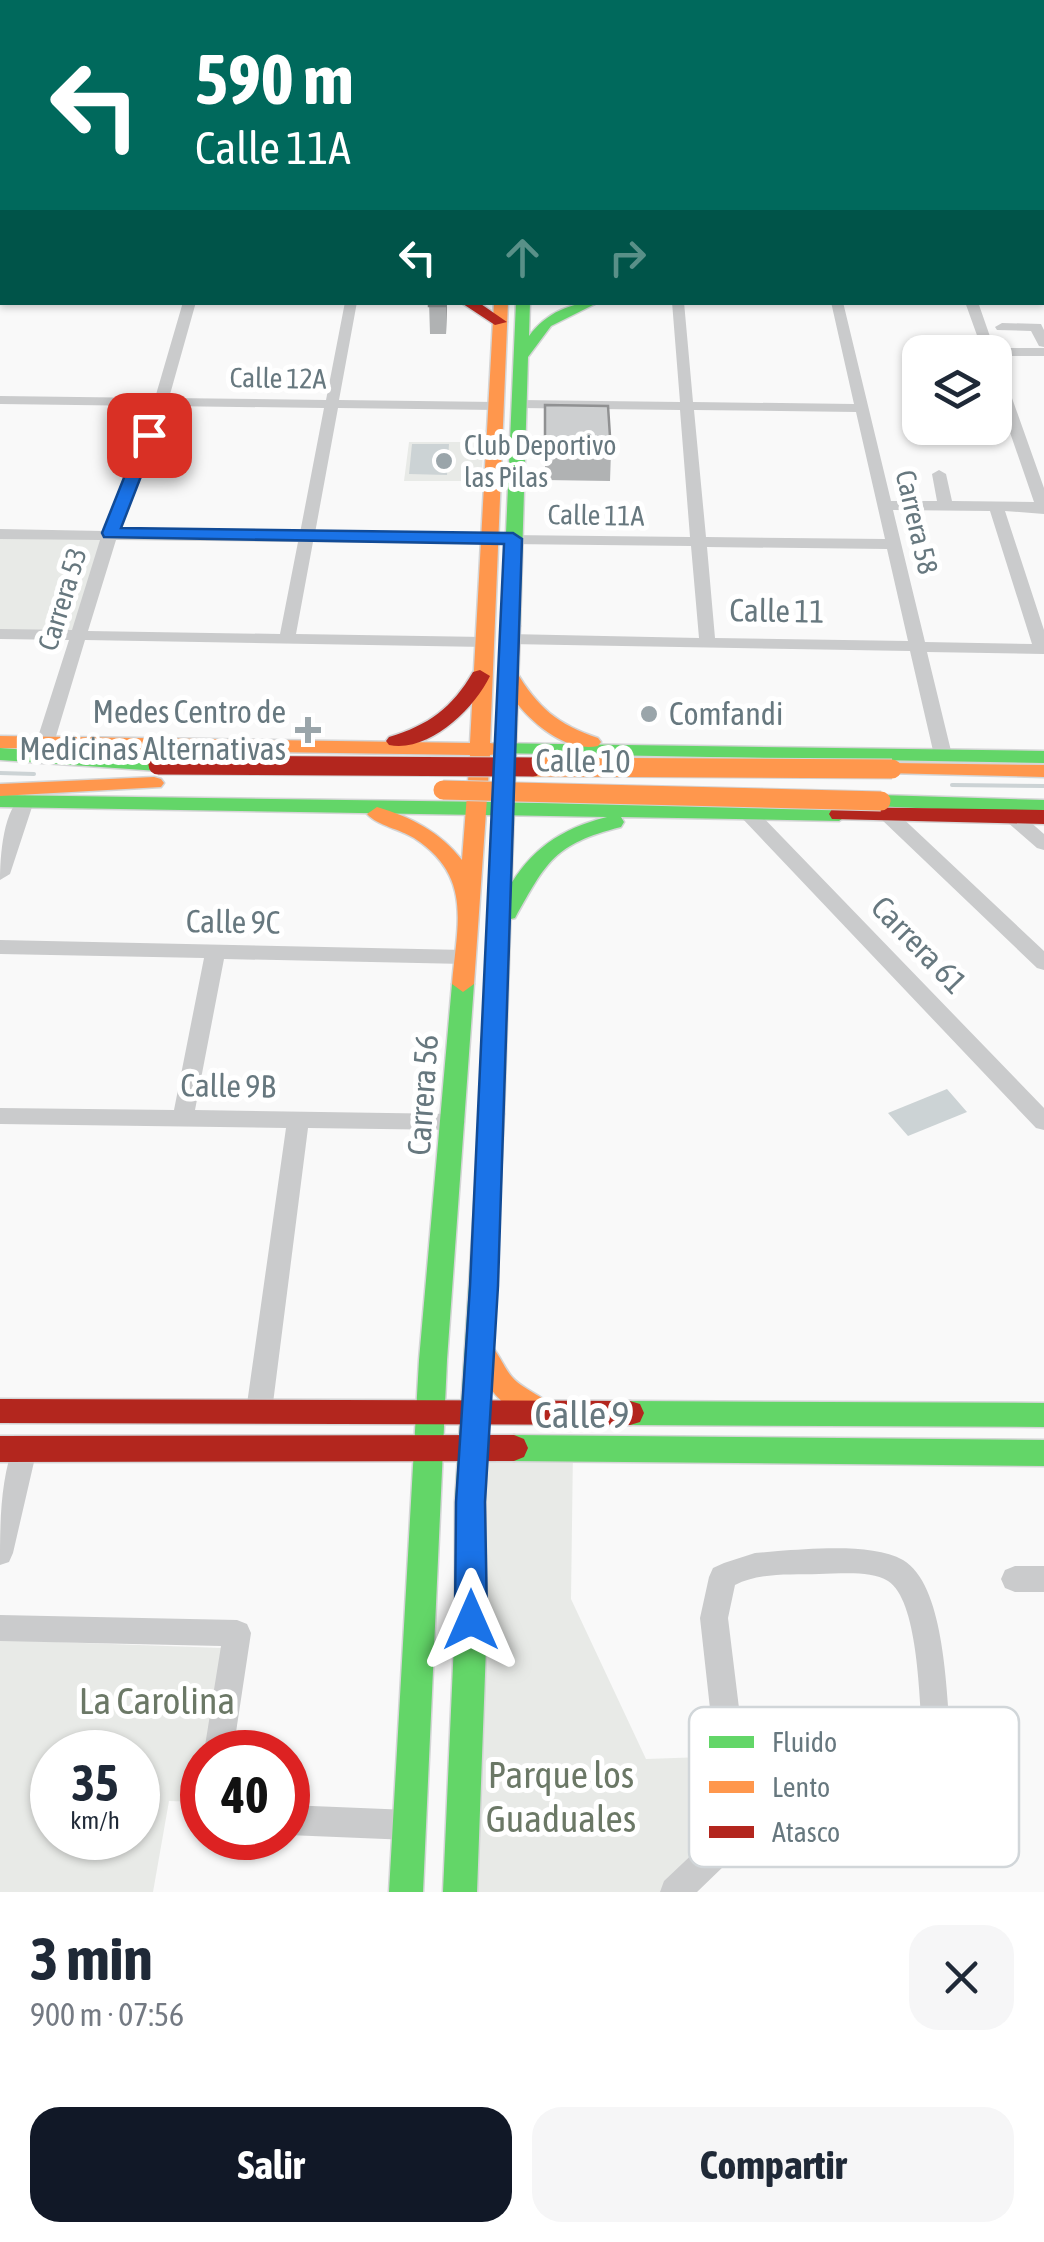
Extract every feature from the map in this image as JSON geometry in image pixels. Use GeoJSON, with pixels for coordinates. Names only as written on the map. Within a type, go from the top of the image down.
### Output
{"type":"FeatureCollection","features":[{"type":"Feature","properties":{"kind":"street","name":"Carrera 53"},"geometry":{"type":"LineString","coordinates":[[46,743],[110,533],[162,402],[189,305]]}},
{"type":"Feature","properties":{"kind":"street"},"geometry":{"type":"LineString","coordinates":[[287,639],[350,305]]}},
{"type":"Feature","properties":{"kind":"street","name":"Carrera 56"},"geometry":{"type":"LineString","coordinates":[[508,405],[524,354],[522,305]]}},
{"type":"Feature","properties":{"kind":"street"},"geometry":{"type":"LineString","coordinates":[[524,354],[530,340],[546,323],[585,305]]}},
{"type":"Feature","properties":{"kind":"street"},"geometry":{"type":"LineString","coordinates":[[678,305],[707,640]]}},
{"type":"Feature","properties":{"kind":"street","name":"Carrera 58"},"geometry":{"type":"LineString","coordinates":[[838,305],[919,644],[934,760]]}},
{"type":"Feature","properties":{"kind":"street"},"geometry":{"type":"LineString","coordinates":[[972,305],[983,335]]}},
{"type":"Feature","properties":{"kind":"street","name":"Carrera 56"},"geometry":{"type":"LineString","coordinates":[[460,1892],[473,1449],[498,938],[490,788],[480,748],[485,651],[502,538],[508,405],[500,312]]}},
{"type":"Feature","properties":{"kind":"street"},"geometry":{"type":"LineString","coordinates":[[1002,327],[1040,323],[1044,343]]}},
{"type":"Feature","properties":{"kind":"street"},"geometry":{"type":"LineString","coordinates":[[1012,352],[1044,352]]}},
{"type":"Feature","properties":{"kind":"street"},"geometry":{"type":"LineString","coordinates":[[744,388],[745,406]]}},
{"type":"Feature","properties":{"kind":"street","name":"Calle 12A"},"geometry":{"type":"LineString","coordinates":[[0,400],[862,408]]}},
{"type":"Feature","properties":{"kind":"street"},"geometry":{"type":"LineString","coordinates":[[885,505],[1044,508],[1012,418]]}},
{"type":"Feature","properties":{"kind":"street"},"geometry":{"type":"LineString","coordinates":[[938,474],[946,506]]}},
{"type":"Feature","properties":{"kind":"street"},"geometry":{"type":"LineString","coordinates":[[996,507],[1043,649]]}},
{"type":"Feature","properties":{"kind":"street","name":"Calle 11A"},"geometry":{"type":"LineString","coordinates":[[0,534],[892,544]]}},
{"type":"Feature","properties":{"kind":"street","name":"Carrera 56"},"geometry":{"type":"LineString","coordinates":[[406,1892],[433,1360],[466,957],[490,788],[506,748],[509,639],[502,538]]}},
{"type":"Feature","properties":{"kind":"street"},"geometry":{"type":"LineString","coordinates":[[0,634],[287,639],[485,651],[470,700],[436,726],[414,737],[354,748]]}},
{"type":"Feature","properties":{"kind":"street","name":"Calle 11"},"geometry":{"type":"LineString","coordinates":[[509,639],[1043,649]]}},
{"type":"Feature","properties":{"kind":"street"},"geometry":{"type":"LineString","coordinates":[[508,671],[521,702],[555,729],[605,746],[632,749]]}},
{"type":"Feature","properties":{"kind":"street","name":"Calle 10"},"geometry":{"type":"LineString","coordinates":[[0,742],[116,747],[632,749],[934,760],[1044,771]]}},
{"type":"Feature","properties":{"kind":"street"},"geometry":{"type":"LineString","coordinates":[[46,743],[71,756],[116,747]]}},
{"type":"Feature","properties":{"kind":"street"},"geometry":{"type":"LineString","coordinates":[[390,748],[406,754],[421,772],[414,794],[400,808]]}},
{"type":"Feature","properties":{"kind":"street"},"geometry":{"type":"LineString","coordinates":[[416,748],[458,763],[490,788],[529,760],[569,749]]}},
{"type":"Feature","properties":{"kind":"street"},"geometry":{"type":"LineString","coordinates":[[578,812],[566,781],[573,765],[604,750]]}},
{"type":"Feature","properties":{"kind":"street","name":"Calle 10"},"geometry":{"type":"LineString","coordinates":[[0,754],[71,756],[156,774],[885,808],[978,811],[1044,807]]}},
{"type":"Feature","properties":{"kind":"street","name":"Calle 10"},"geometry":{"type":"LineString","coordinates":[[0,801],[156,774],[892,769],[934,760],[1044,757]]}},
{"type":"Feature","properties":{"kind":"street","name":"Calle 10"},"geometry":{"type":"LineString","coordinates":[[0,790],[26,796],[400,808],[490,788],[578,812],[885,808]]}},
{"type":"Feature","properties":{"kind":"street"},"geometry":{"type":"LineString","coordinates":[[0,874],[26,796]]}},
{"type":"Feature","properties":{"kind":"street"},"geometry":{"type":"LineString","coordinates":[[346,808],[387,816],[432,839],[462,873],[471,903]]}},
{"type":"Feature","properties":{"kind":"street"},"geometry":{"type":"LineString","coordinates":[[885,808],[1044,964]]}},
{"type":"Feature","properties":{"kind":"street","name":"Calle 10"},"geometry":{"type":"LineString","coordinates":[[978,811],[1044,817]]}},
{"type":"Feature","properties":{"kind":"street","name":"Carrera 61"},"geometry":{"type":"LineString","coordinates":[[747,812],[1044,1122]]}},
{"type":"Feature","properties":{"kind":"street"},"geometry":{"type":"LineString","coordinates":[[498,938],[522,874],[551,844],[595,826],[688,813]]}},
{"type":"Feature","properties":{"kind":"street"},"geometry":{"type":"LineString","coordinates":[[1013,817],[1044,844]]}},
{"type":"Feature","properties":{"kind":"street","name":"Calle 9C"},"geometry":{"type":"LineString","coordinates":[[0,947],[466,957]]}},
{"type":"Feature","properties":{"kind":"street"},"geometry":{"type":"LineString","coordinates":[[183,1118],[215,952]]}},
{"type":"Feature","properties":{"kind":"street","name":"Calle 9B"},"geometry":{"type":"LineString","coordinates":[[0,1116],[454,1122]]}},
{"type":"Feature","properties":{"kind":"street"},"geometry":{"type":"LineString","coordinates":[[259,1412],[298,1120]]}},
{"type":"Feature","properties":{"kind":"street"},"geometry":{"type":"LineString","coordinates":[[480,1349],[504,1388],[547,1416]]}},
{"type":"Feature","properties":{"kind":"street"},"geometry":{"type":"LineString","coordinates":[[372,1413],[408,1392],[433,1360]]}},
{"type":"Feature","properties":{"kind":"street","name":"Calle 9"},"geometry":{"type":"LineString","coordinates":[[0,1411],[1044,1415]]}},
{"type":"Feature","properties":{"kind":"street"},"geometry":{"type":"LineString","coordinates":[[0,1553],[12,1449]]}},
{"type":"Feature","properties":{"kind":"street","name":"Calle 9"},"geometry":{"type":"LineString","coordinates":[[12,1449],[1044,1453]]}},
{"type":"Feature","properties":{"kind":"street"},"geometry":{"type":"LineString","coordinates":[[726,1707],[714,1618],[723,1577],[740,1566],[836,1564],[892,1568],[908,1580],[920,1610],[933,1707]]}},
{"type":"Feature","properties":{"kind":"street"},"geometry":{"type":"LineString","coordinates":[[1016,1579],[1044,1578]]}},
{"type":"Feature","properties":{"kind":"street"},"geometry":{"type":"LineString","coordinates":[[0,1628],[237,1633],[222,1730]]}},
{"type":"Feature","properties":{"kind":"street"},"geometry":{"type":"LineString","coordinates":[[310,1821],[409,1824]]}},
{"type":"Feature","properties":{"kind":"street"},"geometry":{"type":"LineString","coordinates":[[675,1892],[701,1867]]}},
{"type":"Feature","properties":{"kind":"green space","name":"Club Deportivo las Pilas"},"geometry":{"type":"Polygon","coordinates":[[[409,442],[484,442],[481,481],[404,481],[409,442]]]}},
{"type":"Feature","properties":{"kind":"green space"},"geometry":{"type":"Polygon","coordinates":[[[110,533],[80,635],[0,634],[0,534],[110,533]]]}},
{"type":"Feature","properties":{"kind":"green space","name":"Parque los Guaduales"},"geometry":{"type":"Polygon","coordinates":[[[473,1449],[573,1449],[571,1599],[646,1759],[689,1758],[689,1867],[675,1892],[460,1892],[473,1449]]]}},
{"type":"Feature","properties":{"kind":"green space","name":"La Carolina"},"geometry":{"type":"Polygon","coordinates":[[[0,1640],[222,1648],[209,1730],[180,1730],[180,1801],[169,1801],[160,1852],[160,1730],[30,1730],[30,1860],[159,1860],[153,1892],[0,1892],[0,1640]]]}},
{"type":"Feature","properties":{"kind":"shaded area"},"geometry":{"type":"Polygon","coordinates":[[[412,444],[449,444],[447,475],[409,474],[412,444]]]}},
{"type":"Feature","properties":{"kind":"shaded area"},"geometry":{"type":"Polygon","coordinates":[[[947,1089],[967,1112],[908,1136],[888,1113],[947,1089]]]}},
{"type":"Feature","properties":{"kind":"building"},"geometry":{"type":"Polygon","coordinates":[[[545,405],[608,406],[611,452],[545,451],[545,405]]]}},
{"type":"Feature","properties":{"kind":"waterway"},"geometry":{"type":"LineString","coordinates":[[0,773],[34,774]]}},
{"type":"Feature","properties":{"kind":"waterway"},"geometry":{"type":"LineString","coordinates":[[952,785],[1044,786]]}},
{"type":"Feature","properties":{"kind":"traffic: fast"},"geometry":{"type":"LineString","coordinates":[[511,626],[523,305]]}},
{"type":"Feature","properties":{"kind":"traffic: fast"},"geometry":{"type":"LineString","coordinates":[[524,354],[546,323],[585,305]]}},
{"type":"Feature","properties":{"kind":"traffic: fast"},"geometry":{"type":"LineString","coordinates":[[496,749],[1044,757]]}},
{"type":"Feature","properties":{"kind":"traffic: fast"},"geometry":{"type":"LineString","coordinates":[[0,754],[158,765]]}},
{"type":"Feature","properties":{"kind":"traffic: fast"},"geometry":{"type":"LineString","coordinates":[[0,801],[839,814]]}},
{"type":"Feature","properties":{"kind":"traffic: fast"},"geometry":{"type":"LineString","coordinates":[[881,801],[1044,807]]}},
{"type":"Feature","properties":{"kind":"traffic: fast"},"geometry":{"type":"LineString","coordinates":[[507,913],[525,878],[547,851],[576,833],[614,822]]}},
{"type":"Feature","properties":{"kind":"traffic: fast"},"geometry":{"type":"LineString","coordinates":[[406,1892],[433,1360],[463,984]]}},
{"type":"Feature","properties":{"kind":"traffic: fast"},"geometry":{"type":"LineString","coordinates":[[460,1892],[471,1620],[470,1502],[492,1114]]}},
{"type":"Feature","properties":{"kind":"traffic: fast"},"geometry":{"type":"LineString","coordinates":[[630,1413],[1044,1415]]}},
{"type":"Feature","properties":{"kind":"traffic: fast"},"geometry":{"type":"LineString","coordinates":[[514,1448],[1044,1453]]}},
{"type":"Feature","properties":{"kind":"traffic: slow"},"geometry":{"type":"LineString","coordinates":[[463,984],[477,810],[501,305]]}},
{"type":"Feature","properties":{"kind":"traffic: slow"},"geometry":{"type":"LineString","coordinates":[[509,675],[523,700],[541,719],[591,742]]}},
{"type":"Feature","properties":{"kind":"traffic: slow"},"geometry":{"type":"LineString","coordinates":[[0,742],[496,749]]}},
{"type":"Feature","properties":{"kind":"traffic: slow"},"geometry":{"type":"LineString","coordinates":[[533,767],[892,769]]}},
{"type":"Feature","properties":{"kind":"traffic: slow"},"geometry":{"type":"LineString","coordinates":[[892,769],[1044,771]]}},
{"type":"Feature","properties":{"kind":"traffic: slow"},"geometry":{"type":"LineString","coordinates":[[0,790],[154,783]]}},
{"type":"Feature","properties":{"kind":"traffic: slow"},"geometry":{"type":"LineString","coordinates":[[443,790],[881,801]]}},
{"type":"Feature","properties":{"kind":"traffic: slow"},"geometry":{"type":"LineString","coordinates":[[377,814],[433,842],[454,864],[469,892]]}},
{"type":"Feature","properties":{"kind":"traffic: slow"},"geometry":{"type":"LineString","coordinates":[[480,1351],[504,1388],[543,1414]]}},
{"type":"Feature","properties":{"kind":"traffic: jam"},"geometry":{"type":"LineString","coordinates":[[472,305],[500,322]]}},
{"type":"Feature","properties":{"kind":"traffic: jam"},"geometry":{"type":"LineString","coordinates":[[492,1114],[511,626]]}},
{"type":"Feature","properties":{"kind":"traffic: jam"},"geometry":{"type":"LineString","coordinates":[[396,741],[423,732],[457,711],[480,676]]}},
{"type":"Feature","properties":{"kind":"traffic: jam"},"geometry":{"type":"LineString","coordinates":[[158,765],[533,767]]}},
{"type":"Feature","properties":{"kind":"traffic: jam"},"geometry":{"type":"LineString","coordinates":[[839,814],[1044,817]]}},
{"type":"Feature","properties":{"kind":"traffic: jam"},"geometry":{"type":"LineString","coordinates":[[0,1411],[630,1413]]}},
{"type":"Feature","properties":{"kind":"traffic: jam"},"geometry":{"type":"LineString","coordinates":[[0,1449],[514,1448]]}},
{"type":"Feature","properties":{"kind":"place","name":"Club Deportivo las Pilas"},"geometry":{"type":"Point","coordinates":[444,461]}},
{"type":"Feature","properties":{"kind":"place","name":"Comfandi"},"geometry":{"type":"Point","coordinates":[649,714]}},
{"type":"Feature","properties":{"kind":"place","name":"Medes Centro de Medicinas Alternativas"},"geometry":{"type":"Point","coordinates":[308,730]}},
{"type":"Feature","properties":{"kind":"route"},"geometry":{"type":"LineString","coordinates":[[149,435],[110,533],[513,539],[496,1018],[470,1502],[471,1620]]}}]}
